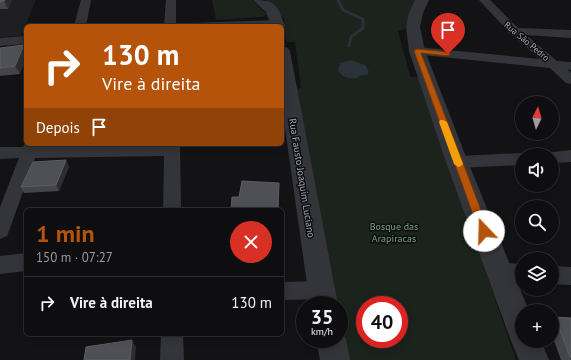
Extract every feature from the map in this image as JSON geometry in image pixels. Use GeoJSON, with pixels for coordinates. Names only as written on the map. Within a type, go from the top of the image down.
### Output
{"type":"FeatureCollection","features":[{"type":"Feature","properties":{"kind":"street"},"geometry":{"type":"LineString","coordinates":[[80,24],[86,0]]}},
{"type":"Feature","properties":{"kind":"street"},"geometry":{"type":"LineString","coordinates":[[170,24],[171,0]]}},
{"type":"Feature","properties":{"kind":"street"},"geometry":{"type":"LineString","coordinates":[[260,0],[272,10],[278,24]]}},
{"type":"Feature","properties":{"kind":"street"},"geometry":{"type":"LineString","coordinates":[[422,0],[416,13],[413,27],[417,51],[458,162],[511,273],[517,304]]}},
{"type":"Feature","properties":{"kind":"street","name":"Rua São Pedro"},"geometry":{"type":"LineString","coordinates":[[484,0],[512,31],[555,64],[571,80]]}},
{"type":"Feature","properties":{"kind":"street"},"geometry":{"type":"LineString","coordinates":[[512,31],[571,34]]}},
{"type":"Feature","properties":{"kind":"street"},"geometry":{"type":"LineString","coordinates":[[0,42],[24,40]]}},
{"type":"Feature","properties":{"kind":"street"},"geometry":{"type":"LineString","coordinates":[[417,51],[571,66]]}},
{"type":"Feature","properties":{"kind":"street","name":"Rua Fausto Joaquim Luciano"},"geometry":{"type":"LineString","coordinates":[[284,63],[322,296]]}},
{"type":"Feature","properties":{"kind":"street"},"geometry":{"type":"LineString","coordinates":[[0,153],[30,148],[172,147],[172,208]]}},
{"type":"Feature","properties":{"kind":"street"},"geometry":{"type":"LineString","coordinates":[[0,231],[30,148]]}},
{"type":"Feature","properties":{"kind":"street"},"geometry":{"type":"LineString","coordinates":[[559,157],[571,156]]}},
{"type":"Feature","properties":{"kind":"street"},"geometry":{"type":"LineString","coordinates":[[458,162],[515,159]]}},
{"type":"Feature","properties":{"kind":"street"},"geometry":{"type":"LineString","coordinates":[[0,265],[24,262]]}},
{"type":"Feature","properties":{"kind":"street"},"geometry":{"type":"LineString","coordinates":[[559,275],[571,276]]}},
{"type":"Feature","properties":{"kind":"street"},"geometry":{"type":"LineString","coordinates":[[284,291],[315,296]]}},
{"type":"Feature","properties":{"kind":"street"},"geometry":{"type":"LineString","coordinates":[[172,336],[172,360]]}},
{"type":"Feature","properties":{"kind":"street"},"geometry":{"type":"LineString","coordinates":[[333,348],[335,360]]}},
{"type":"Feature","properties":{"kind":"street"},"geometry":{"type":"LineString","coordinates":[[529,348],[534,360]]}},
{"type":"Feature","properties":{"kind":"shaded area"},"geometry":{"type":"Polygon","coordinates":[[[0,0],[36,0],[26,24],[24,24],[21,36],[0,37],[0,0]]]}},
{"type":"Feature","properties":{"kind":"shaded area"},"geometry":{"type":"Polygon","coordinates":[[[351,60],[365,65],[369,72],[367,75],[352,78],[342,75],[338,70],[340,63],[351,60]]]}},
{"type":"Feature","properties":{"kind":"green space"},"geometry":{"type":"Polygon","coordinates":[[[212,0],[252,0],[267,14],[263,17],[216,20],[212,0]]]}},
{"type":"Feature","properties":{"kind":"green space","name":"Bosque das Arapiracas"},"geometry":{"type":"Polygon","coordinates":[[[266,0],[416,0],[405,29],[398,31],[410,77],[421,77],[448,162],[516,360],[344,360],[342,348],[348,348],[348,296],[331,296],[292,90],[301,88],[295,42],[286,42],[284,19],[266,0]]]}},
{"type":"Feature","properties":{"kind":"building"},"geometry":{"type":"Polygon","coordinates":[[[24,45],[15,66],[0,68],[0,48],[24,45]]]}},
{"type":"Feature","properties":{"kind":"building"},"geometry":{"type":"Polygon","coordinates":[[[66,160],[56,185],[21,187],[33,162],[66,160]]]}},
{"type":"Feature","properties":{"kind":"building"},"geometry":{"type":"Polygon","coordinates":[[[242,181],[279,183],[278,208],[231,208],[232,197],[239,197],[242,181]]]}},
{"type":"Feature","properties":{"kind":"building"},"geometry":{"type":"Polygon","coordinates":[[[559,317],[571,318],[570,357],[559,328],[559,317]]]}},
{"type":"Feature","properties":{"kind":"building"},"geometry":{"type":"Polygon","coordinates":[[[132,340],[130,360],[84,360],[86,347],[132,340]]]}},
{"type":"Feature","properties":{"kind":"waterway"},"geometry":{"type":"LineString","coordinates":[[338,0],[343,10],[363,19],[363,28],[351,37],[349,46]]}},
{"type":"Feature","properties":{"kind":"slow traffic"},"geometry":{"type":"LineString","coordinates":[[443,122],[458,164]]}},
{"type":"Feature","properties":{"kind":"route"},"geometry":{"type":"LineString","coordinates":[[448,54],[417,51],[484,231]]}}]}
